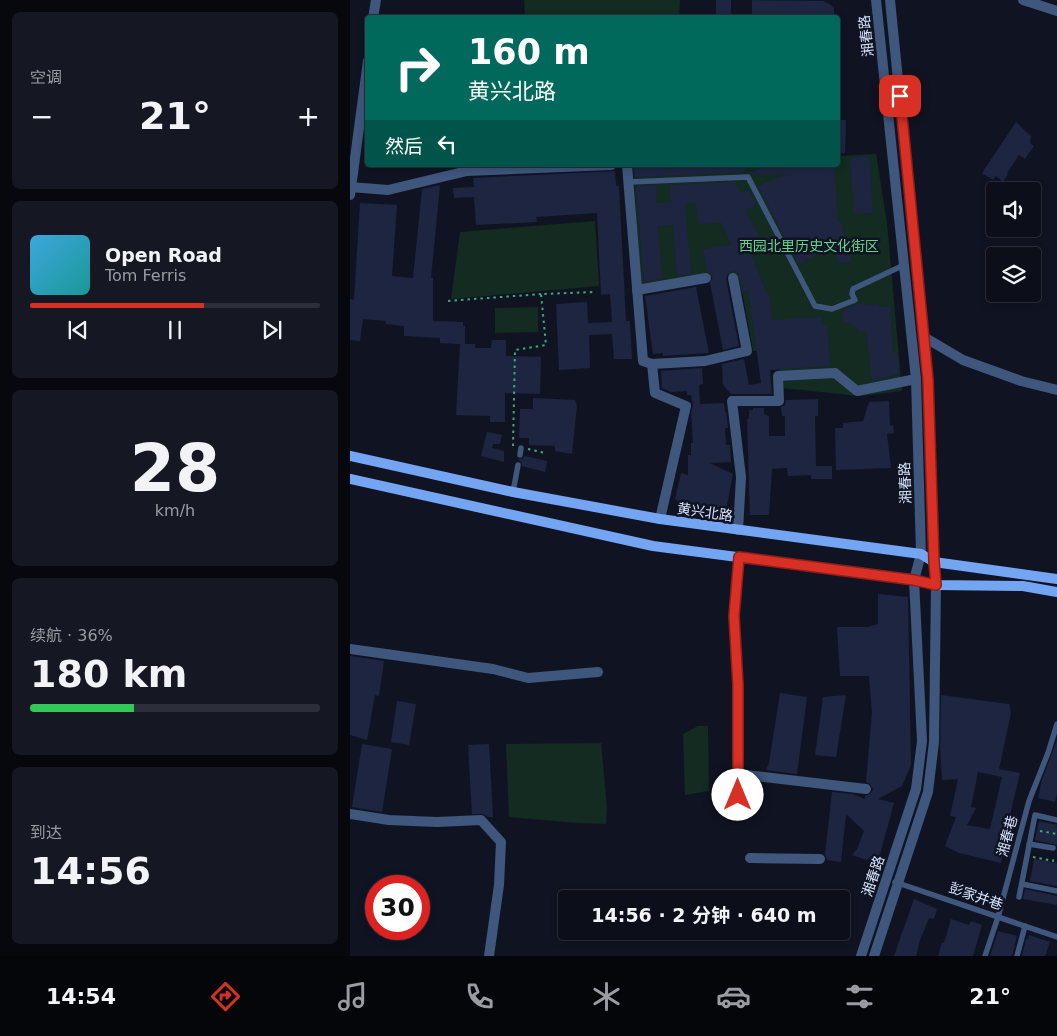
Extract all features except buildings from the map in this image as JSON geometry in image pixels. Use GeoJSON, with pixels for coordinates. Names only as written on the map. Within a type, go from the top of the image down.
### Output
{"type":"FeatureCollection","features":[{"type":"Feature","properties":{"kind":"main road","name":"黄兴北路"},"geometry":{"type":"LineString","coordinates":[[350,456],[513,492],[660,519],[921,554],[934,562],[1057,578]]}},
{"type":"Feature","properties":{"kind":"main road"},"geometry":{"type":"LineString","coordinates":[[350,479],[653,546],[914,580],[936,585],[1023,586],[1057,592]]}},
{"type":"Feature","properties":{"kind":"street"},"geometry":{"type":"LineString","coordinates":[[374,15],[376,0]]}},
{"type":"Feature","properties":{"kind":"street","name":"湘春路"},"geometry":{"type":"LineString","coordinates":[[861,956],[916,789],[922,741],[914,580],[921,554],[916,379],[876,0]]}},
{"type":"Feature","properties":{"kind":"street","name":"湘春路"},"geometry":{"type":"LineString","coordinates":[[874,956],[928,792],[934,742],[936,585],[928,380],[890,0]]}},
{"type":"Feature","properties":{"kind":"street"},"geometry":{"type":"LineString","coordinates":[[1023,0],[1057,11]]}},
{"type":"Feature","properties":{"kind":"street"},"geometry":{"type":"LineString","coordinates":[[365,83],[350,189],[388,190],[467,171],[563,167]]}},
{"type":"Feature","properties":{"kind":"street"},"geometry":{"type":"LineString","coordinates":[[627,167],[643,361],[652,364],[705,361],[747,352],[733,278]]}},
{"type":"Feature","properties":{"kind":"street"},"geometry":{"type":"LineString","coordinates":[[637,290],[706,278]]}},
{"type":"Feature","properties":{"kind":"street"},"geometry":{"type":"LineString","coordinates":[[924,337],[963,360],[1021,381],[1057,390]]}},
{"type":"Feature","properties":{"kind":"street"},"geometry":{"type":"LineString","coordinates":[[652,364],[655,393],[686,406],[660,519]]}},
{"type":"Feature","properties":{"kind":"street"},"geometry":{"type":"LineString","coordinates":[[738,530],[740,477],[732,402],[779,402],[778,376],[835,372],[857,392],[916,379]]}},
{"type":"Feature","properties":{"kind":"street"},"geometry":{"type":"LineString","coordinates":[[738,795],[738,685],[734,616],[739,557]]}},
{"type":"Feature","properties":{"kind":"street"},"geometry":{"type":"LineString","coordinates":[[350,649],[493,669],[528,678],[598,672]]}},
{"type":"Feature","properties":{"kind":"street"},"geometry":{"type":"LineString","coordinates":[[738,774],[866,789]]}},
{"type":"Feature","properties":{"kind":"street"},"geometry":{"type":"LineString","coordinates":[[350,814],[389,820],[427,822],[481,820],[501,842],[499,885],[489,956]]}},
{"type":"Feature","properties":{"kind":"street"},"geometry":{"type":"LineString","coordinates":[[750,858],[820,859]]}},
{"type":"Feature","properties":{"kind":"lane"},"geometry":{"type":"LineString","coordinates":[[629,182],[748,177],[815,306],[832,309],[855,300],[852,294],[853,289],[904,265]]}},
{"type":"Feature","properties":{"kind":"lane"},"geometry":{"type":"LineString","coordinates":[[513,492],[518,465]]}},
{"type":"Feature","properties":{"kind":"lane","name":"湘春巷"},"geometry":{"type":"LineString","coordinates":[[986,956],[1029,801],[1057,724]]}},
{"type":"Feature","properties":{"kind":"lane"},"geometry":{"type":"LineString","coordinates":[[1019,897],[1035,816],[1057,820]]}},
{"type":"Feature","properties":{"kind":"lane"},"geometry":{"type":"LineString","coordinates":[[1017,846],[1029,846],[1054,851]]}},
{"type":"Feature","properties":{"kind":"lane","name":"彭家并巷"},"geometry":{"type":"LineString","coordinates":[[886,879],[1057,937]]}},
{"type":"Feature","properties":{"kind":"lane"},"geometry":{"type":"LineString","coordinates":[[1022,884],[1057,891]]}},
{"type":"Feature","properties":{"kind":"lane"},"geometry":{"type":"LineString","coordinates":[[1017,956],[1025,926]]}},
{"type":"Feature","properties":{"kind":"path"},"geometry":{"type":"LineString","coordinates":[[448,301],[595,292]]}},
{"type":"Feature","properties":{"kind":"path"},"geometry":{"type":"LineString","coordinates":[[541,294],[546,345],[515,350],[513,446],[520,451],[545,453]]}},
{"type":"Feature","properties":{"kind":"path"},"geometry":{"type":"LineString","coordinates":[[1032,829],[1057,834]]}},
{"type":"Feature","properties":{"kind":"path"},"geometry":{"type":"LineString","coordinates":[[1027,856],[1053,860],[1054,851]]}},
{"type":"Feature","properties":{"kind":"green space"},"geometry":{"type":"Polygon","coordinates":[[[524,0],[680,0],[679,15],[525,15],[524,0]]]}},
{"type":"Feature","properties":{"kind":"green space","name":"西园北里历史文化街区"},"geometry":{"type":"Polygon","coordinates":[[[876,154],[887,223],[902,391],[860,396],[782,388],[778,351],[753,351],[743,296],[734,274],[641,288],[633,167],[840,167],[840,156],[876,154]]]}},
{"type":"Feature","properties":{"kind":"green space"},"geometry":{"type":"Polygon","coordinates":[[[595,221],[599,286],[451,299],[460,232],[595,221]]]}},
{"type":"Feature","properties":{"kind":"green space"},"geometry":{"type":"Polygon","coordinates":[[[538,307],[538,332],[495,333],[495,308],[538,307]]]}},
{"type":"Feature","properties":{"kind":"green space"},"geometry":{"type":"Polygon","coordinates":[[[698,726],[708,726],[709,791],[685,795],[683,734],[698,726]]]}},
{"type":"Feature","properties":{"kind":"green space"},"geometry":{"type":"Polygon","coordinates":[[[601,743],[607,807],[606,824],[509,817],[506,744],[601,743]]]}},
{"type":"Feature","properties":{"kind":"route"},"geometry":{"type":"LineString","coordinates":[[738,795],[738,685],[734,616],[739,557],[914,580],[936,585],[928,380],[900,96]]}}]}
